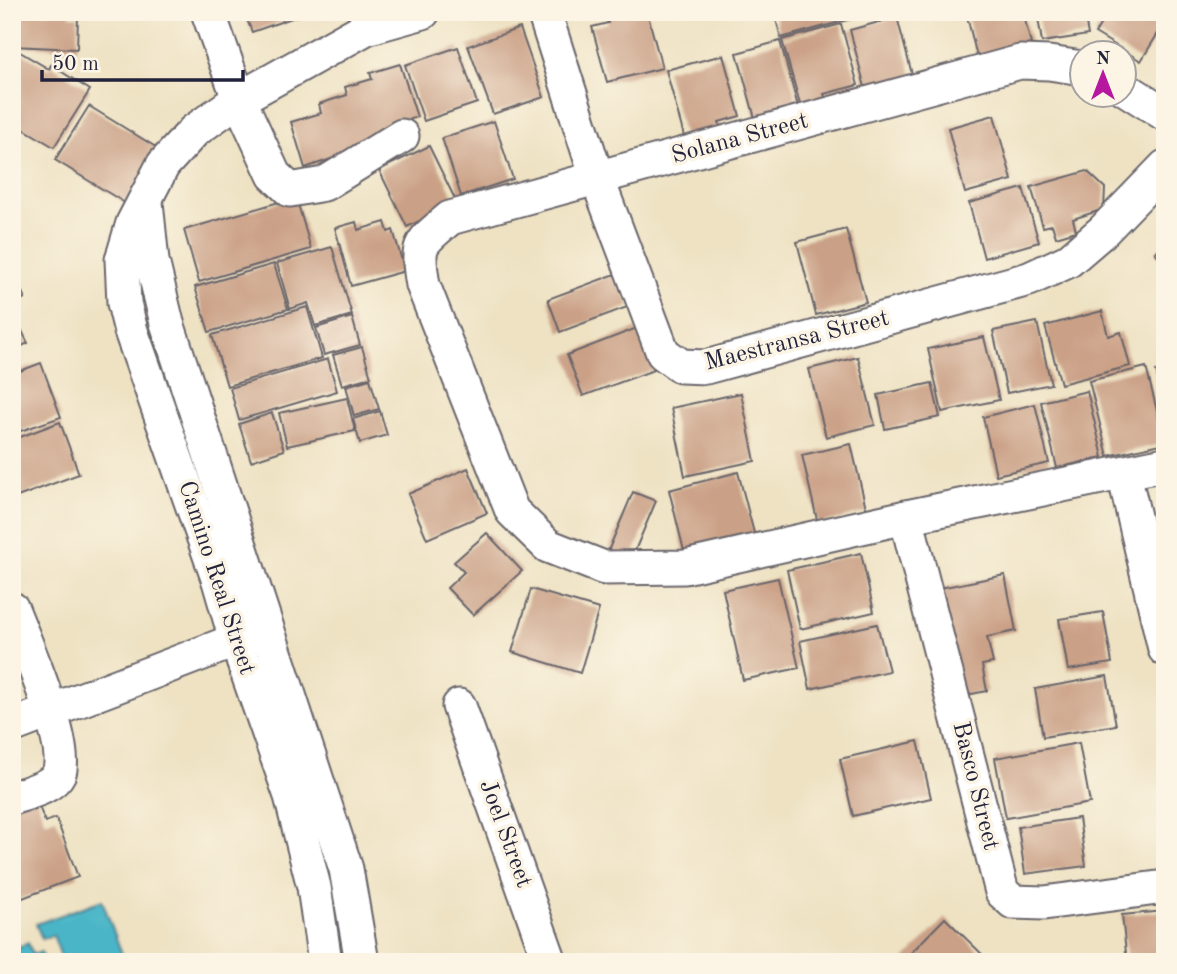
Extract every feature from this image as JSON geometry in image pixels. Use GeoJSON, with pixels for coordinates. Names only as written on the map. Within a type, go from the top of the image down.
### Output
{"type":"FeatureCollection","features":[{"type":"Feature","properties":{"kind":"street"},"geometry":{"type":"LineString","coordinates":[[208,12],[239,99],[274,175],[290,190],[324,184],[402,136]]}},
{"type":"Feature","properties":{"kind":"street","name":"Camino Real Street"},"geometry":{"type":"LineString","coordinates":[[326,962],[311,876],[290,796],[236,640],[219,580],[131,331],[124,303],[122,260],[133,223],[145,197],[163,165],[194,131],[239,99],[366,28],[423,12]]}},
{"type":"Feature","properties":{"kind":"street","name":"Maestransa Street"},"geometry":{"type":"LineString","coordinates":[[544,12],[597,178],[663,353],[681,366],[706,368],[1030,279],[1069,261],[1103,231],[1165,167]]}},
{"type":"Feature","properties":{"kind":"street","name":"Solana Street"},"geometry":{"type":"LineString","coordinates":[[906,517],[685,567],[604,568],[548,546],[512,511],[423,285],[418,258],[422,242],[450,218],[1020,62],[1068,66]]}},
{"type":"Feature","properties":{"kind":"street"},"geometry":{"type":"LineString","coordinates":[[1138,96],[1165,114]]}},
{"type":"Feature","properties":{"kind":"street","name":"Camino Real Street"},"geometry":{"type":"LineString","coordinates":[[145,197],[152,261],[167,323],[346,869],[362,962]]}},
{"type":"Feature","properties":{"kind":"street"},"geometry":{"type":"LineString","coordinates":[[906,517],[1165,464]]}},
{"type":"Feature","properties":{"kind":"street"},"geometry":{"type":"LineString","coordinates":[[1124,474],[1165,649]]}},
{"type":"Feature","properties":{"kind":"street","name":"Basco Street"},"geometry":{"type":"LineString","coordinates":[[906,517],[1002,892],[1013,902],[1044,903],[1165,887]]}},
{"type":"Feature","properties":{"kind":"street"},"geometry":{"type":"LineString","coordinates":[[12,609],[51,712],[61,760],[58,775],[47,785],[12,798]]}},
{"type":"Feature","properties":{"kind":"street"},"geometry":{"type":"LineString","coordinates":[[12,726],[268,628]]}},
{"type":"Feature","properties":{"kind":"street","name":"Joel Street"},"geometry":{"type":"LineString","coordinates":[[459,706],[551,962]]}},
{"type":"Feature","properties":{"kind":"street"},"geometry":{"type":"LineString","coordinates":[[311,876],[346,869]]}},
{"type":"Feature","properties":{"kind":"water"},"geometry":{"type":"Polygon","coordinates":[[[102,900],[125,962],[63,962],[53,935],[42,939],[36,924],[102,900]]]}},
{"type":"Feature","properties":{"kind":"water"},"geometry":{"type":"Polygon","coordinates":[[[28,943],[33,955],[41,952],[45,962],[17,962],[12,949],[28,943]]]}},
{"type":"Feature","properties":{"kind":"building"},"geometry":{"type":"Polygon","coordinates":[[[12,12],[70,12],[70,16],[78,16],[77,49],[12,46],[12,12]]]}},
{"type":"Feature","properties":{"kind":"building"},"geometry":{"type":"Polygon","coordinates":[[[244,12],[305,12],[306,13],[252,32],[244,12]]]}},
{"type":"Feature","properties":{"kind":"building"},"geometry":{"type":"Polygon","coordinates":[[[606,12],[647,12],[662,68],[607,82],[592,27],[608,23],[606,12]]]}},
{"type":"Feature","properties":{"kind":"building"},"geometry":{"type":"Polygon","coordinates":[[[774,12],[873,12],[873,13],[781,38],[774,12]]]}},
{"type":"Feature","properties":{"kind":"building"},"geometry":{"type":"Polygon","coordinates":[[[966,12],[1023,12],[1031,44],[977,57],[966,12]]]}},
{"type":"Feature","properties":{"kind":"building"},"geometry":{"type":"Polygon","coordinates":[[[1037,12],[1084,12],[1088,35],[1042,42],[1037,12]]]}},
{"type":"Feature","properties":{"kind":"building"},"geometry":{"type":"Polygon","coordinates":[[[1108,12],[1155,12],[1165,18],[1141,61],[1138,59],[1138,38],[1103,38],[1095,33],[1108,12]]]}},
{"type":"Feature","properties":{"kind":"building"},"geometry":{"type":"Polygon","coordinates":[[[897,17],[913,78],[866,91],[850,30],[897,17]]]}},
{"type":"Feature","properties":{"kind":"building"},"geometry":{"type":"Polygon","coordinates":[[[841,24],[858,85],[824,94],[827,104],[802,111],[782,40],[841,24]]]}},
{"type":"Feature","properties":{"kind":"building"},"geometry":{"type":"Polygon","coordinates":[[[520,28],[544,97],[493,114],[468,46],[520,28]]]}},
{"type":"Feature","properties":{"kind":"building"},"geometry":{"type":"Polygon","coordinates":[[[780,41],[799,110],[756,122],[737,53],[780,41]]]}},
{"type":"Feature","properties":{"kind":"building"},"geometry":{"type":"Polygon","coordinates":[[[458,47],[477,103],[424,121],[405,65],[458,47]]]}},
{"type":"Feature","properties":{"kind":"building"},"geometry":{"type":"Polygon","coordinates":[[[20,52],[49,69],[51,65],[90,90],[54,147],[12,122],[12,64],[20,52]]]}},
{"type":"Feature","properties":{"kind":"building"},"geometry":{"type":"Polygon","coordinates":[[[723,55],[740,116],[719,122],[723,138],[687,147],[666,70],[723,55]]]}},
{"type":"Feature","properties":{"kind":"building"},"geometry":{"type":"Polygon","coordinates":[[[400,64],[417,117],[388,126],[357,150],[305,168],[291,122],[321,113],[319,104],[347,95],[345,87],[372,79],[370,73],[400,64]]]}},
{"type":"Feature","properties":{"kind":"building"},"geometry":{"type":"Polygon","coordinates":[[[89,106],[159,149],[125,203],[55,160],[89,106]]]}},
{"type":"Feature","properties":{"kind":"building"},"geometry":{"type":"Polygon","coordinates":[[[994,115],[1012,180],[965,193],[948,128],[994,115]]]}},
{"type":"Feature","properties":{"kind":"building"},"geometry":{"type":"Polygon","coordinates":[[[494,121],[513,179],[461,196],[442,138],[494,121]]]}},
{"type":"Feature","properties":{"kind":"building"},"geometry":{"type":"Polygon","coordinates":[[[429,146],[457,203],[407,227],[379,170],[429,146]]]}},
{"type":"Feature","properties":{"kind":"building"},"geometry":{"type":"Polygon","coordinates":[[[1087,171],[1105,188],[1104,209],[1073,219],[1076,231],[1056,237],[1052,225],[1043,227],[1031,187],[1087,171]]]}},
{"type":"Feature","properties":{"kind":"building"},"geometry":{"type":"Polygon","coordinates":[[[1023,188],[1039,242],[984,258],[969,203],[1023,188]]]}},
{"type":"Feature","properties":{"kind":"building"},"geometry":{"type":"Polygon","coordinates":[[[296,197],[311,249],[199,282],[184,230],[296,197]]]}},
{"type":"Feature","properties":{"kind":"building"},"geometry":{"type":"Polygon","coordinates":[[[356,222],[358,230],[385,222],[388,232],[393,230],[405,271],[351,286],[335,228],[356,222]]]}},
{"type":"Feature","properties":{"kind":"building"},"geometry":{"type":"Polygon","coordinates":[[[846,229],[866,302],[816,315],[797,242],[846,229]]]}},
{"type":"Feature","properties":{"kind":"building"},"geometry":{"type":"Polygon","coordinates":[[[1165,245],[1165,265],[1155,252],[1165,245]]]}},
{"type":"Feature","properties":{"kind":"building"},"geometry":{"type":"Polygon","coordinates":[[[332,247],[352,315],[315,326],[308,303],[290,309],[277,263],[332,247]]]}},
{"type":"Feature","properties":{"kind":"building"},"geometry":{"type":"Polygon","coordinates":[[[274,264],[288,309],[209,332],[195,287],[274,264]]]}},
{"type":"Feature","properties":{"kind":"building"},"geometry":{"type":"Polygon","coordinates":[[[12,272],[25,298],[12,304],[12,272]]]}},
{"type":"Feature","properties":{"kind":"building"},"geometry":{"type":"Polygon","coordinates":[[[618,273],[630,306],[560,332],[548,299],[618,273]]]}},
{"type":"Feature","properties":{"kind":"building"},"geometry":{"type":"Polygon","coordinates":[[[307,307],[322,358],[227,386],[212,335],[307,307]]]}},
{"type":"Feature","properties":{"kind":"building"},"geometry":{"type":"Polygon","coordinates":[[[1102,311],[1108,336],[1121,332],[1130,366],[1061,384],[1045,326],[1102,311]]]}},
{"type":"Feature","properties":{"kind":"building"},"geometry":{"type":"Polygon","coordinates":[[[15,317],[28,343],[12,351],[12,319],[15,317]]]}},
{"type":"Feature","properties":{"kind":"building"},"geometry":{"type":"Polygon","coordinates":[[[352,317],[360,345],[324,355],[316,328],[352,317]]]}},
{"type":"Feature","properties":{"kind":"building"},"geometry":{"type":"Polygon","coordinates":[[[1037,322],[1051,384],[1007,393],[993,331],[1037,322]]]}},
{"type":"Feature","properties":{"kind":"building"},"geometry":{"type":"Polygon","coordinates":[[[637,328],[654,370],[583,396],[567,355],[637,328]]]}},
{"type":"Feature","properties":{"kind":"building"},"geometry":{"type":"Polygon","coordinates":[[[984,337],[999,400],[942,412],[928,349],[984,337]]]}},
{"type":"Feature","properties":{"kind":"building"},"geometry":{"type":"Polygon","coordinates":[[[362,347],[371,377],[342,385],[333,355],[362,347]]]}},
{"type":"Feature","properties":{"kind":"building"},"geometry":{"type":"Polygon","coordinates":[[[858,357],[875,425],[826,437],[809,369],[858,357]]]}},
{"type":"Feature","properties":{"kind":"building"},"geometry":{"type":"Polygon","coordinates":[[[328,359],[337,391],[239,420],[230,388],[328,359]]]}},
{"type":"Feature","properties":{"kind":"building"},"geometry":{"type":"Polygon","coordinates":[[[41,363],[61,417],[12,434],[12,374],[41,363]]]}},
{"type":"Feature","properties":{"kind":"building"},"geometry":{"type":"Polygon","coordinates":[[[1146,367],[1165,443],[1108,456],[1089,381],[1146,367]]]}},
{"type":"Feature","properties":{"kind":"building"},"geometry":{"type":"Polygon","coordinates":[[[1165,369],[1165,404],[1164,404],[1156,371],[1165,369]]]}},
{"type":"Feature","properties":{"kind":"building"},"geometry":{"type":"Polygon","coordinates":[[[370,379],[379,409],[354,416],[346,386],[370,379]]]}},
{"type":"Feature","properties":{"kind":"building"},"geometry":{"type":"Polygon","coordinates":[[[932,383],[940,417],[885,429],[878,395],[932,383]]]}},
{"type":"Feature","properties":{"kind":"building"},"geometry":{"type":"Polygon","coordinates":[[[1087,391],[1103,457],[1057,468],[1041,402],[1087,391]]]}},
{"type":"Feature","properties":{"kind":"building"},"geometry":{"type":"Polygon","coordinates":[[[741,393],[755,461],[685,476],[671,408],[741,393]]]}},
{"type":"Feature","properties":{"kind":"building"},"geometry":{"type":"Polygon","coordinates":[[[347,398],[355,431],[287,446],[279,413],[347,398]]]}},
{"type":"Feature","properties":{"kind":"building"},"geometry":{"type":"Polygon","coordinates":[[[1035,404],[1049,463],[996,475],[983,417],[1035,404]]]}},
{"type":"Feature","properties":{"kind":"building"},"geometry":{"type":"Polygon","coordinates":[[[380,411],[387,435],[360,443],[353,419],[380,411]]]}},
{"type":"Feature","properties":{"kind":"building"},"geometry":{"type":"Polygon","coordinates":[[[272,413],[284,450],[251,461],[239,424],[272,413]]]}},
{"type":"Feature","properties":{"kind":"building"},"geometry":{"type":"Polygon","coordinates":[[[60,422],[79,474],[12,499],[12,440],[60,422]]]}},
{"type":"Feature","properties":{"kind":"building"},"geometry":{"type":"Polygon","coordinates":[[[851,444],[867,512],[818,524],[802,455],[851,444]]]}},
{"type":"Feature","properties":{"kind":"building"},"geometry":{"type":"Polygon","coordinates":[[[468,468],[487,513],[427,539],[408,494],[468,468]]]}},
{"type":"Feature","properties":{"kind":"building"},"geometry":{"type":"Polygon","coordinates":[[[738,472],[755,537],[685,555],[669,490],[738,472]]]}},
{"type":"Feature","properties":{"kind":"building"},"geometry":{"type":"Polygon","coordinates":[[[633,492],[656,501],[631,560],[608,551],[633,492]]]}},
{"type":"Feature","properties":{"kind":"building"},"geometry":{"type":"Polygon","coordinates":[[[487,533],[522,571],[473,615],[447,588],[464,572],[454,562],[487,533]]]}},
{"type":"Feature","properties":{"kind":"building"},"geometry":{"type":"Polygon","coordinates":[[[1165,538],[1165,564],[1163,564],[1159,539],[1165,538]]]}},
{"type":"Feature","properties":{"kind":"building"},"geometry":{"type":"Polygon","coordinates":[[[861,553],[874,612],[800,629],[787,570],[861,553]]]}},
{"type":"Feature","properties":{"kind":"building"},"geometry":{"type":"Polygon","coordinates":[[[1005,575],[1016,631],[987,637],[993,663],[982,665],[987,691],[956,697],[935,589],[1005,575]]]}},
{"type":"Feature","properties":{"kind":"building"},"geometry":{"type":"Polygon","coordinates":[[[778,578],[799,668],[743,680],[723,590],[778,578]]]}},
{"type":"Feature","properties":{"kind":"building"},"geometry":{"type":"Polygon","coordinates":[[[531,589],[599,609],[580,673],[512,652],[531,589]]]}},
{"type":"Feature","properties":{"kind":"building"},"geometry":{"type":"Polygon","coordinates":[[[1103,612],[1112,663],[1068,670],[1059,619],[1103,612]]]}},
{"type":"Feature","properties":{"kind":"building"},"geometry":{"type":"Polygon","coordinates":[[[877,624],[889,671],[810,689],[800,641],[877,624]]]}},
{"type":"Feature","properties":{"kind":"building"},"geometry":{"type":"Polygon","coordinates":[[[1107,676],[1116,725],[1043,737],[1035,689],[1107,676]]]}},
{"type":"Feature","properties":{"kind":"building"},"geometry":{"type":"Polygon","coordinates":[[[918,741],[931,798],[853,816],[840,759],[918,741]]]}},
{"type":"Feature","properties":{"kind":"building"},"geometry":{"type":"Polygon","coordinates":[[[1079,743],[1090,803],[1006,818],[995,758],[1079,743]]]}},
{"type":"Feature","properties":{"kind":"building"},"geometry":{"type":"Polygon","coordinates":[[[34,793],[45,822],[56,818],[78,877],[12,902],[12,801],[34,793]]]}},
{"type":"Feature","properties":{"kind":"building"},"geometry":{"type":"Polygon","coordinates":[[[1079,818],[1086,866],[1025,874],[1018,827],[1079,818]]]}},
{"type":"Feature","properties":{"kind":"building"},"geometry":{"type":"Polygon","coordinates":[[[1165,911],[1165,962],[1127,962],[1122,915],[1165,911]]]}},
{"type":"Feature","properties":{"kind":"building"},"geometry":{"type":"Polygon","coordinates":[[[945,918],[990,962],[902,962],[945,918]]]}}]}
